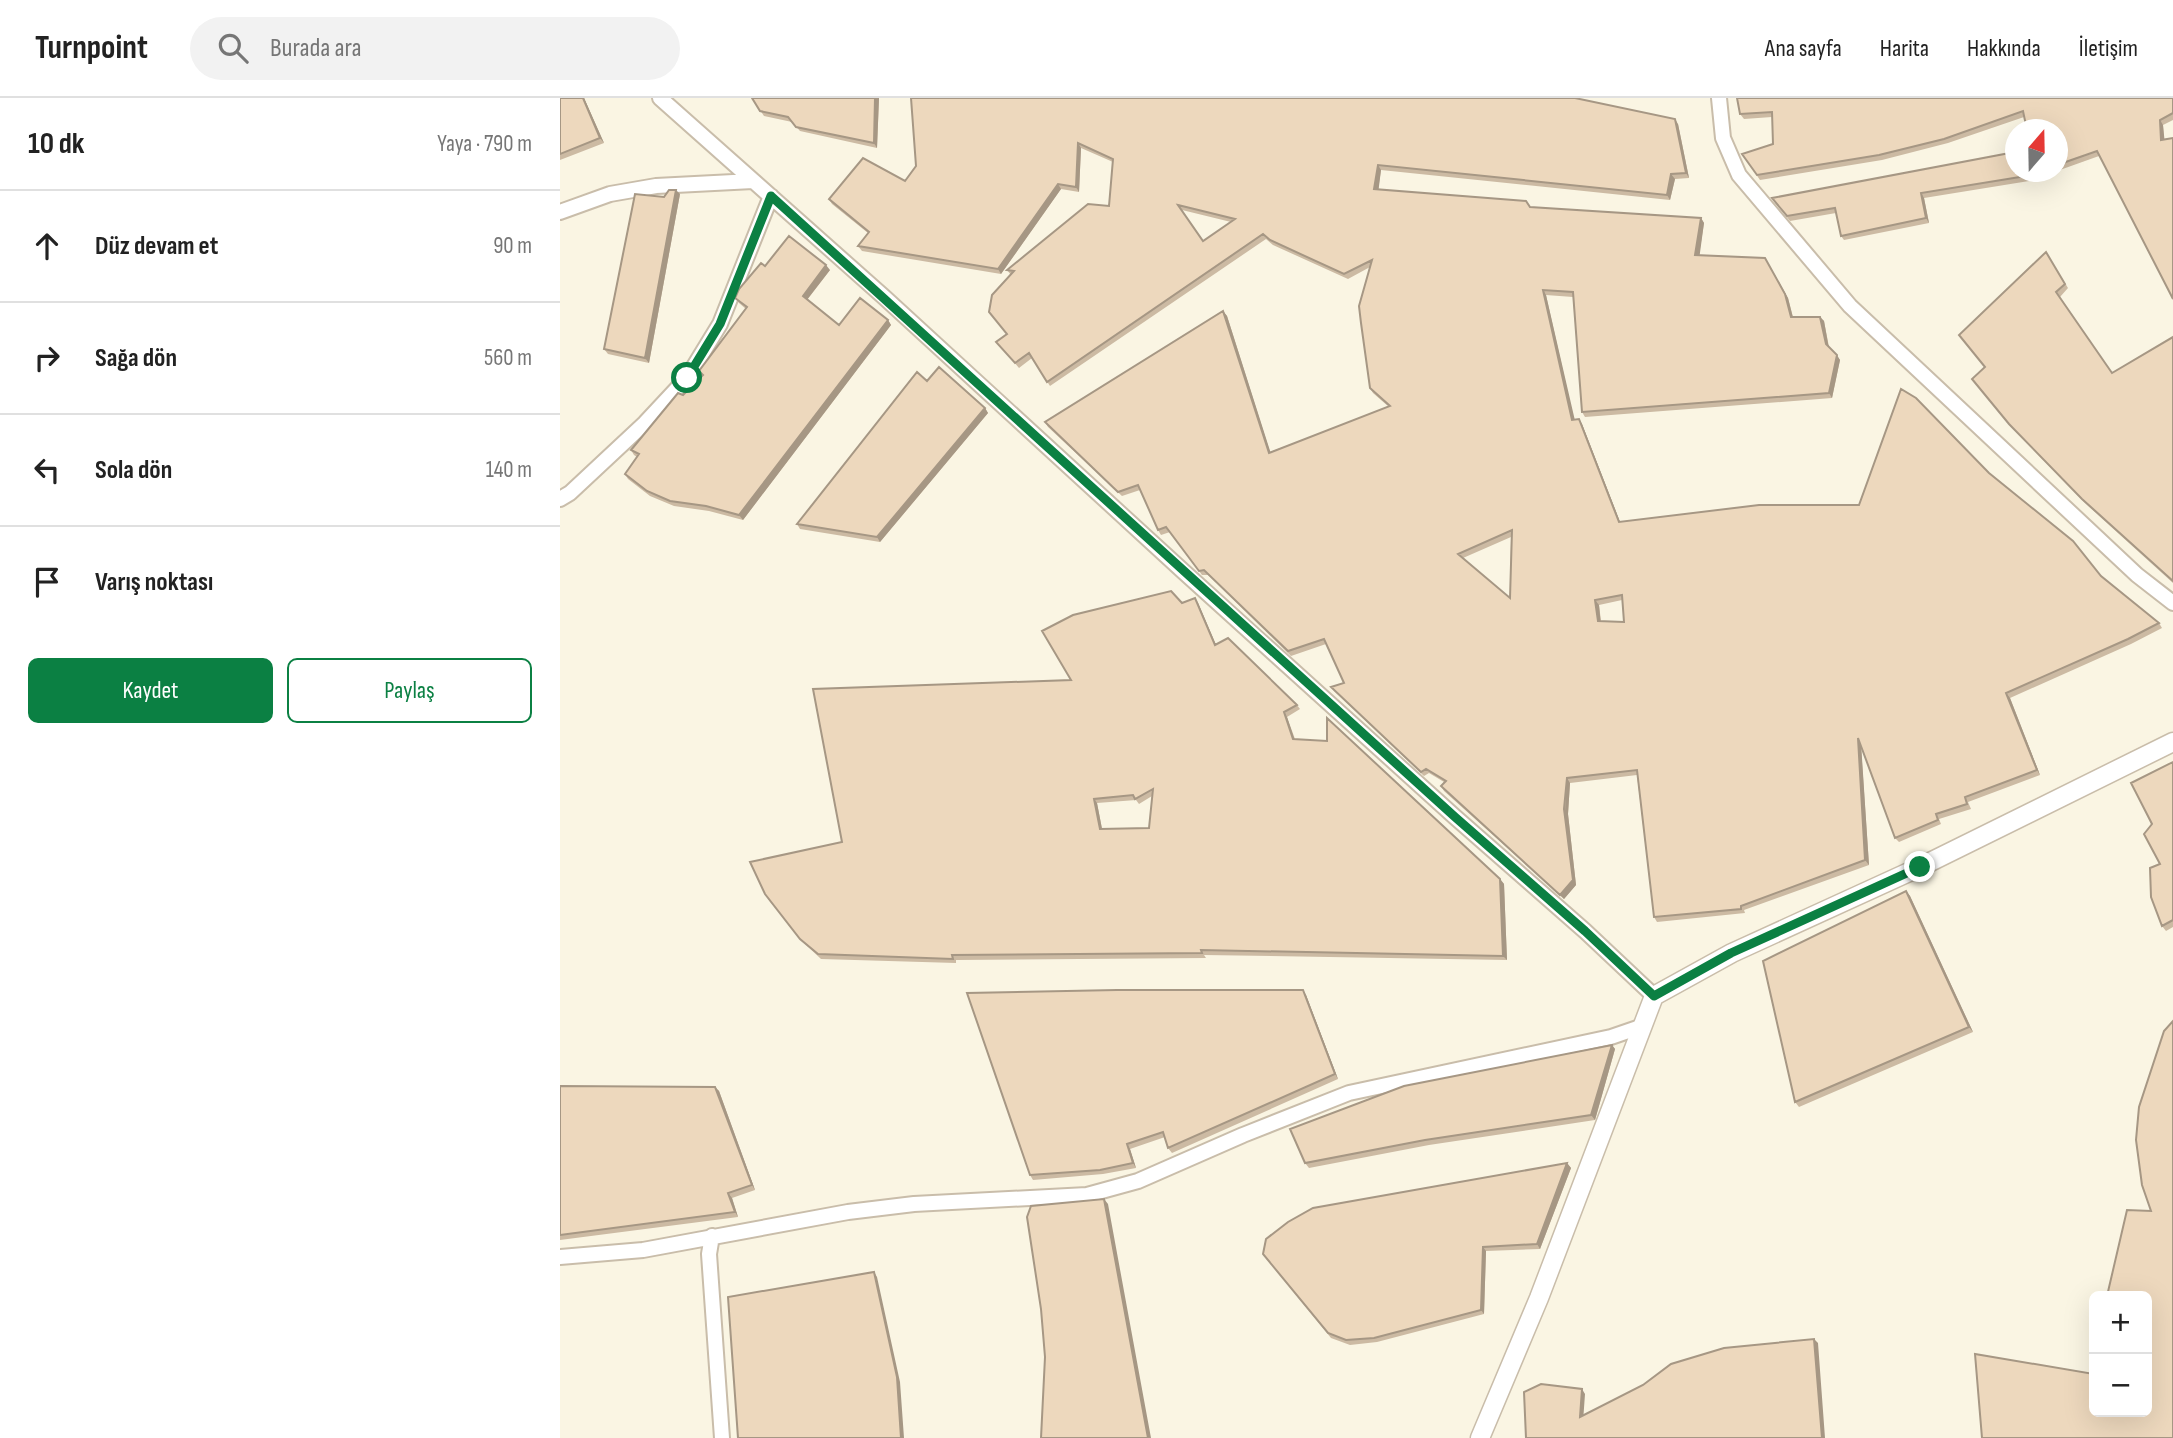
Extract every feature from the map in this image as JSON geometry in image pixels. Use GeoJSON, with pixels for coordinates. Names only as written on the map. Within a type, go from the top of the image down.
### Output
{"type":"FeatureCollection","features":[{"type":"Feature","properties":{"kind":"street"},"geometry":{"type":"LineString","coordinates":[[660,98],[1654,996]]}},
{"type":"Feature","properties":{"kind":"street"},"geometry":{"type":"LineString","coordinates":[[1719,98],[1723,138],[1739,175],[1850,306],[2137,575],[2173,603]]}},
{"type":"Feature","properties":{"kind":"street"},"geometry":{"type":"LineString","coordinates":[[560,212],[610,194],[656,186],[753,181]]}},
{"type":"Feature","properties":{"kind":"street"},"geometry":{"type":"LineString","coordinates":[[560,499],[570,493],[645,423],[687,378],[720,324],[771,196]]}},
{"type":"Feature","properties":{"kind":"street"},"geometry":{"type":"LineString","coordinates":[[1480,1438],[1539,1298],[1654,996],[1731,953],[1920,867],[2173,742]]}},
{"type":"Feature","properties":{"kind":"street"},"geometry":{"type":"LineString","coordinates":[[560,1257],[643,1250],[848,1212],[914,1204],[1087,1195],[1138,1181],[1349,1093],[1599,1040],[1643,1026]]}},
{"type":"Feature","properties":{"kind":"street"},"geometry":{"type":"LineString","coordinates":[[712,1236],[709,1255],[722,1438]]}},
{"type":"Feature","properties":{"kind":"building"},"geometry":{"type":"Polygon","coordinates":[[[560,98],[583,98],[600,138],[560,154],[560,98]]]}},
{"type":"Feature","properties":{"kind":"building"},"geometry":{"type":"Polygon","coordinates":[[[752,98],[875,98],[874,143],[796,127],[788,117],[760,111],[752,98]]]}},
{"type":"Feature","properties":{"kind":"building"},"geometry":{"type":"Polygon","coordinates":[[[911,98],[1575,98],[1675,119],[1686,173],[1671,174],[1667,195],[1378,165],[1374,189],[1526,201],[1530,207],[1701,218],[1695,255],[1765,258],[1785,294],[1791,317],[1820,317],[1826,344],[1837,355],[1829,393],[1582,412],[1573,292],[1543,290],[1572,420],[1579,419],[1619,522],[1759,505],[1859,505],[1901,389],[1916,398],[1989,473],[2073,541],[2101,576],[2159,623],[2006,693],[2037,770],[1965,797],[1967,804],[1936,814],[1938,820],[1895,838],[1858,738],[1865,860],[1741,906],[1741,909],[1654,917],[1637,770],[1567,778],[1564,809],[1573,880],[1560,895],[1441,786],[1446,781],[1426,769],[1421,772],[1331,687],[1344,683],[1324,639],[1288,651],[1204,570],[1199,571],[1166,527],[1158,530],[1138,485],[1118,492],[1045,422],[1223,311],[1269,453],[1390,406],[1370,388],[1361,323],[1359,306],[1372,260],[1344,274],[1270,240],[1263,234],[1047,382],[1029,353],[1015,363],[996,342],[1007,334],[989,312],[992,295],[1014,271],[1007,270],[1088,204],[1109,206],[1113,159],[1078,143],[1076,187],[1058,184],[998,269],[858,246],[869,232],[829,199],[863,158],[905,181],[916,166],[911,98]],[[1178,205],[1203,241],[1235,219],[1178,205]],[[1512,530],[1458,554],[1510,598],[1512,530]],[[1622,595],[1595,600],[1598,621],[1624,622],[1622,595]]]}},
{"type":"Feature","properties":{"kind":"building"},"geometry":{"type":"Polygon","coordinates":[[[1737,98],[2173,98],[2173,113],[2160,120],[2161,140],[2173,138],[2173,299],[2097,151],[2068,161],[2068,119],[2025,119],[2023,111],[1944,139],[1879,155],[1757,175],[1742,154],[1773,144],[1772,112],[1740,114],[1737,98]]]}},
{"type":"Feature","properties":{"kind":"building"},"geometry":{"type":"Polygon","coordinates":[[[2005,154],[2005,179],[1921,193],[1926,218],[1841,236],[1835,208],[1787,216],[1772,198],[2005,154]]]}},
{"type":"Feature","properties":{"kind":"building"},"geometry":{"type":"Polygon","coordinates":[[[669,190],[676,190],[645,358],[604,349],[635,194],[664,197],[669,190]]]}},
{"type":"Feature","properties":{"kind":"building"},"geometry":{"type":"Polygon","coordinates":[[[789,236],[826,265],[803,296],[839,325],[860,298],[888,320],[739,515],[706,506],[670,501],[647,491],[625,474],[639,454],[631,450],[678,393],[683,395],[703,375],[699,371],[747,307],[735,298],[739,289],[761,263],[765,266],[789,236]]]}},
{"type":"Feature","properties":{"kind":"building"},"geometry":{"type":"Polygon","coordinates":[[[2046,252],[2065,284],[2056,292],[2112,373],[2173,337],[2173,581],[2082,499],[2009,424],[1972,379],[1985,367],[1959,335],[2046,252]]]}},
{"type":"Feature","properties":{"kind":"building"},"geometry":{"type":"Polygon","coordinates":[[[939,367],[985,408],[877,537],[797,524],[917,372],[927,381],[939,367]]]}},
{"type":"Feature","properties":{"kind":"building"},"geometry":{"type":"Polygon","coordinates":[[[1171,591],[1182,603],[1195,598],[1215,645],[1228,638],[1297,705],[1284,712],[1293,739],[1327,741],[1327,718],[1500,879],[1503,956],[1201,950],[1202,953],[952,955],[953,959],[818,954],[800,939],[765,894],[750,862],[842,842],[813,689],[1071,680],[1042,631],[1073,615],[1171,591]],[[1153,789],[1135,799],[1133,795],[1094,799],[1100,829],[1149,828],[1153,789]]]}},
{"type":"Feature","properties":{"kind":"building"},"geometry":{"type":"Polygon","coordinates":[[[2173,762],[2173,920],[2162,926],[2151,897],[2150,868],[2160,864],[2144,834],[2152,824],[2131,783],[2173,762]]]}},
{"type":"Feature","properties":{"kind":"building"},"geometry":{"type":"Polygon","coordinates":[[[1906,891],[1969,1027],[1795,1102],[1763,961],[1906,891]]]}},
{"type":"Feature","properties":{"kind":"building"},"geometry":{"type":"Polygon","coordinates":[[[1303,990],[1335,1074],[1168,1148],[1163,1132],[1127,1144],[1133,1163],[1100,1170],[1030,1175],[967,993],[1303,990]]]}},
{"type":"Feature","properties":{"kind":"building"},"geometry":{"type":"Polygon","coordinates":[[[2173,1021],[2173,1438],[1982,1438],[1975,1354],[2089,1373],[2089,1417],[2152,1417],[2152,1291],[2108,1291],[2127,1210],[2151,1211],[2142,1185],[2136,1140],[2139,1107],[2164,1031],[2173,1021]]]}},
{"type":"Feature","properties":{"kind":"building"},"geometry":{"type":"Polygon","coordinates":[[[1612,1045],[1591,1115],[1425,1140],[1305,1163],[1290,1129],[1404,1086],[1612,1045]]]}},
{"type":"Feature","properties":{"kind":"building"},"geometry":{"type":"Polygon","coordinates":[[[560,1086],[715,1087],[752,1185],[728,1193],[735,1212],[560,1235],[560,1086]]]}},
{"type":"Feature","properties":{"kind":"building"},"geometry":{"type":"Polygon","coordinates":[[[1567,1163],[1537,1244],[1483,1247],[1481,1310],[1374,1338],[1346,1340],[1328,1333],[1263,1254],[1266,1239],[1313,1208],[1567,1163]]]}},
{"type":"Feature","properties":{"kind":"building"},"geometry":{"type":"Polygon","coordinates":[[[1104,1199],[1148,1438],[1041,1438],[1045,1357],[1041,1309],[1027,1217],[1031,1206],[1104,1199]]]}},
{"type":"Feature","properties":{"kind":"building"},"geometry":{"type":"Polygon","coordinates":[[[874,1272],[897,1377],[901,1438],[738,1438],[728,1297],[874,1272]]]}},
{"type":"Feature","properties":{"kind":"building"},"geometry":{"type":"Polygon","coordinates":[[[1814,1339],[1822,1438],[1526,1438],[1524,1392],[1541,1384],[1582,1389],[1580,1417],[1643,1385],[1671,1364],[1724,1348],[1814,1339]]]}},
{"type":"Feature","properties":{"kind":"route"},"geometry":{"type":"LineString","coordinates":[[687,378],[720,324],[771,196],[1654,996],[1731,953],[1920,867]]}}]}
